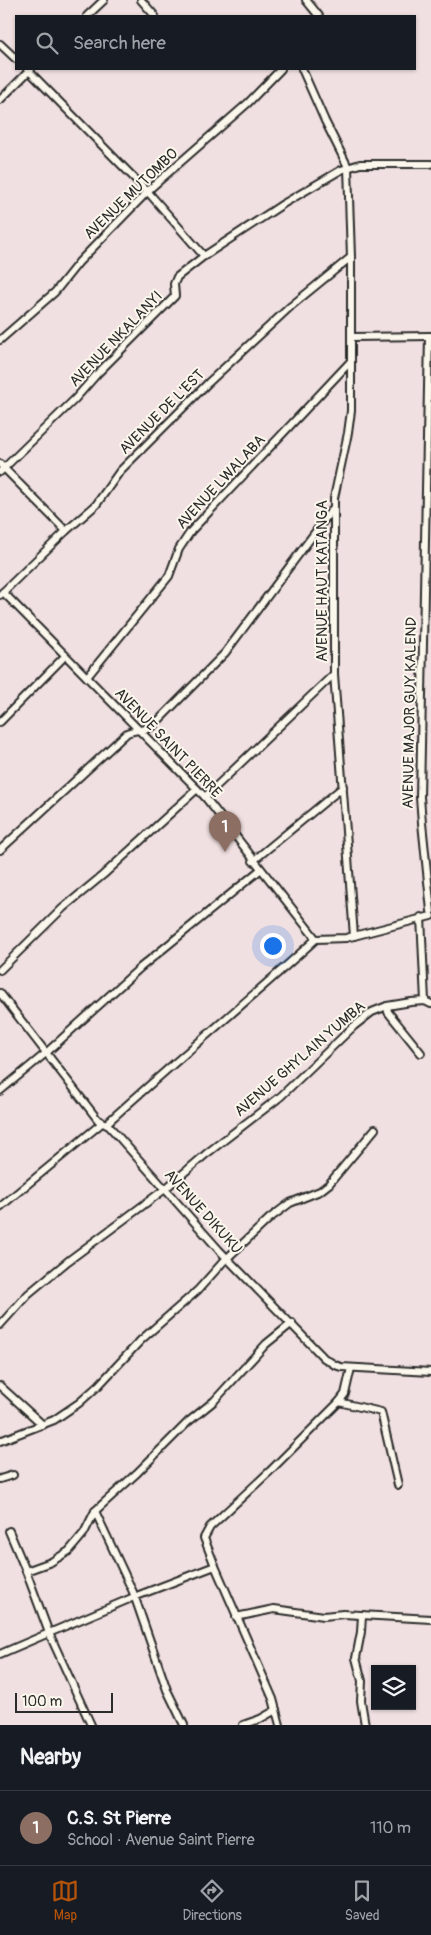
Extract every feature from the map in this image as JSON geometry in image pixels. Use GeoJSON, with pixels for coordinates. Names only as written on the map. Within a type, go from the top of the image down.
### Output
{"type":"FeatureCollection","features":[{"type":"Feature","properties":{"kind":"street"},"geometry":{"type":"LineString","coordinates":[[88,15],[104,0]]}},
{"type":"Feature","properties":{"kind":"street"},"geometry":{"type":"LineString","coordinates":[[141,0],[155,15]]}},
{"type":"Feature","properties":{"kind":"street"},"geometry":{"type":"LineString","coordinates":[[306,0],[319,15]]}},
{"type":"Feature","properties":{"kind":"street"},"geometry":{"type":"LineString","coordinates":[[0,44],[15,58]]}},
{"type":"Feature","properties":{"kind":"street"},"geometry":{"type":"LineString","coordinates":[[0,100],[28,70]]}},
{"type":"Feature","properties":{"kind":"street"},"geometry":{"type":"LineString","coordinates":[[30,70],[148,192],[204,256]]}},
{"type":"Feature","properties":{"kind":"street","name":"AVENUE MUTOMBO"},"geometry":{"type":"LineString","coordinates":[[0,340],[55,292],[79,262],[148,192],[248,102],[280,70]]}},
{"type":"Feature","properties":{"kind":"street"},"geometry":{"type":"LineString","coordinates":[[302,70],[348,167],[366,164],[431,164]]}},
{"type":"Feature","properties":{"kind":"street","name":"AVENUE NKALANYI"},"geometry":{"type":"LineString","coordinates":[[1,468],[75,399],[97,374],[175,296],[174,284],[177,277],[204,256],[276,208],[348,167]]}},
{"type":"Feature","properties":{"kind":"street","name":"AVENUE HAUT KATANGA"},"geometry":{"type":"LineString","coordinates":[[348,167],[352,336],[350,420],[335,491],[334,674],[354,936]]}},
{"type":"Feature","properties":{"kind":"street","name":"AVENUE DE L'EST"},"geometry":{"type":"LineString","coordinates":[[2,594],[66,531],[96,505],[120,472],[208,383],[291,306],[351,257]]}},
{"type":"Feature","properties":{"kind":"street"},"geometry":{"type":"LineString","coordinates":[[352,336],[430,336]]}},
{"type":"Feature","properties":{"kind":"street","name":"AVENUE MAJOR GUY KALEND"},"geometry":{"type":"LineString","coordinates":[[430,336],[420,797],[431,911]]}},
{"type":"Feature","properties":{"kind":"street","name":"AVENUE LWALABA"},"geometry":{"type":"LineString","coordinates":[[87,677],[169,576],[181,546],[191,531],[351,361]]}},
{"type":"Feature","properties":{"kind":"street"},"geometry":{"type":"LineString","coordinates":[[1,468],[66,531]]}},
{"type":"Feature","properties":{"kind":"street"},"geometry":{"type":"LineString","coordinates":[[0,850],[127,734],[147,730],[153,726],[225,653],[334,507]]}},
{"type":"Feature","properties":{"kind":"street","name":"AVENUE SAINT PIERRE"},"geometry":{"type":"LineString","coordinates":[[2,594],[205,797],[260,870],[316,939]]}},
{"type":"Feature","properties":{"kind":"street"},"geometry":{"type":"LineString","coordinates":[[0,722],[65,656]]}},
{"type":"Feature","properties":{"kind":"street"},"geometry":{"type":"LineString","coordinates":[[205,797],[334,674]]}},
{"type":"Feature","properties":{"kind":"street"},"geometry":{"type":"LineString","coordinates":[[253,861],[343,787]]}},
{"type":"Feature","properties":{"kind":"street"},"geometry":{"type":"LineString","coordinates":[[0,970],[63,908],[104,875],[197,789]]}},
{"type":"Feature","properties":{"kind":"street"},"geometry":{"type":"LineString","coordinates":[[0,1091],[46,1053],[141,967],[260,870]]}},
{"type":"Feature","properties":{"kind":"street"},"geometry":{"type":"LineString","coordinates":[[0,1207],[104,1123],[316,939],[354,936],[431,916]]}},
{"type":"Feature","properties":{"kind":"street"},"geometry":{"type":"LineString","coordinates":[[422,917],[428,1003]]}},
{"type":"Feature","properties":{"kind":"street","name":"AVENUE DIKUKU"},"geometry":{"type":"LineString","coordinates":[[0,993],[98,1120],[104,1123],[227,1258],[330,1362],[335,1365],[351,1368],[431,1372]]}},
{"type":"Feature","properties":{"kind":"street","name":"AVENUE GHYLAIN YUMBA"},"geometry":{"type":"LineString","coordinates":[[0,1324],[46,1278],[131,1212],[165,1189],[206,1154],[280,1097],[354,1026],[372,1012],[387,1006],[428,1003]]}},
{"type":"Feature","properties":{"kind":"street"},"geometry":{"type":"LineString","coordinates":[[387,1006],[388,1012],[422,1053]]}},
{"type":"Feature","properties":{"kind":"street"},"geometry":{"type":"LineString","coordinates":[[0,1442],[43,1426],[62,1415],[88,1395],[141,1340],[204,1284],[227,1258],[279,1210],[298,1199],[324,1188],[375,1130]]}},
{"type":"Feature","properties":{"kind":"street"},"geometry":{"type":"LineString","coordinates":[[26,1571],[64,1555],[84,1533],[95,1510],[137,1474],[188,1422],[214,1401],[266,1344],[292,1323]]}},
{"type":"Feature","properties":{"kind":"street"},"geometry":{"type":"LineString","coordinates":[[280,1725],[276,1710],[215,1566],[205,1540],[205,1535],[210,1527],[270,1471],[339,1402],[345,1394],[351,1368]]}},
{"type":"Feature","properties":{"kind":"street"},"geometry":{"type":"LineString","coordinates":[[0,1386],[43,1426]]}},
{"type":"Feature","properties":{"kind":"street"},"geometry":{"type":"LineString","coordinates":[[339,1402],[381,1412],[398,1485]]}},
{"type":"Feature","properties":{"kind":"street"},"geometry":{"type":"LineString","coordinates":[[0,1478],[13,1475]]}},
{"type":"Feature","properties":{"kind":"street"},"geometry":{"type":"LineString","coordinates":[[95,1510],[134,1597],[167,1690],[184,1725]]}},
{"type":"Feature","properties":{"kind":"street"},"geometry":{"type":"LineString","coordinates":[[10,1531],[49,1633],[91,1725]]}},
{"type":"Feature","properties":{"kind":"street"},"geometry":{"type":"LineString","coordinates":[[0,1654],[23,1646],[134,1597],[215,1566]]}},
{"type":"Feature","properties":{"kind":"street"},"geometry":{"type":"LineString","coordinates":[[236,1617],[274,1609],[324,1616],[342,1614],[431,1619]]}},
{"type":"Feature","properties":{"kind":"street"},"geometry":{"type":"LineString","coordinates":[[362,1615],[362,1632],[356,1658],[362,1678],[361,1701],[364,1725]]}},
{"type":"Feature","properties":{"kind":"street"},"geometry":{"type":"LineString","coordinates":[[243,1725],[260,1719],[276,1710]]}},
{"type":"Feature","properties":{"kind":"place","name":"C.S. St Pierre"},"geometry":{"type":"Point","coordinates":[225,852]}}]}
